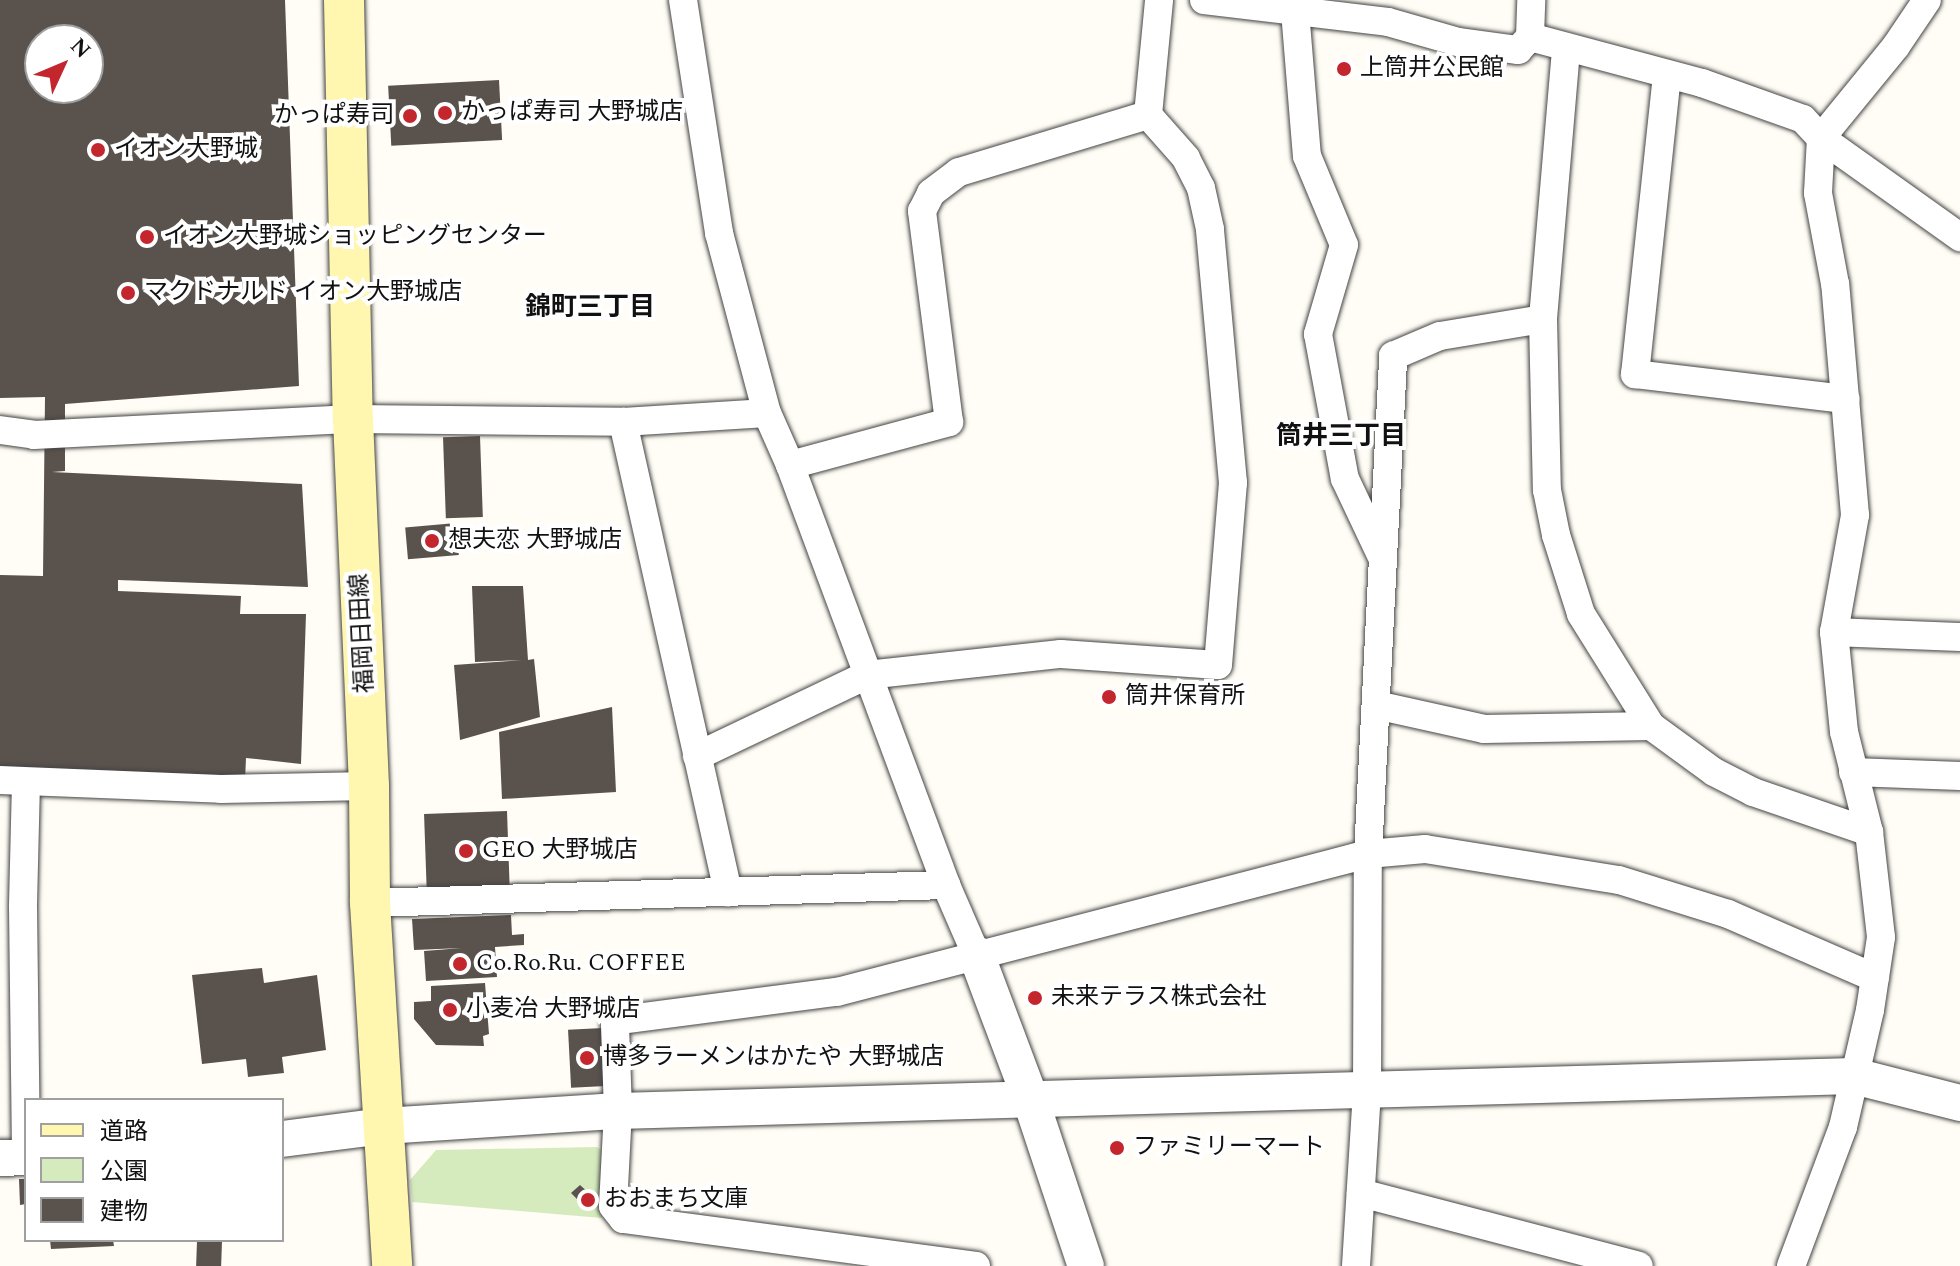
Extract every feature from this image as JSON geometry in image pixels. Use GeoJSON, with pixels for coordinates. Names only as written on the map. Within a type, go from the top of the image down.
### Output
{"type":"FeatureCollection","features":[{"type":"Feature","properties":{"kind":"main road","name":"福岡日田線"},"geometry":{"type":"LineString","coordinates":[[344,0],[353,419],[369,786],[370,903],[392,1266]]}},
{"type":"Feature","properties":{"kind":"street"},"geometry":{"type":"LineString","coordinates":[[683,0],[719,233],[767,413],[790,465],[946,885],[976,954],[1030,1098],[1086,1266]]}},
{"type":"Feature","properties":{"kind":"street"},"geometry":{"type":"LineString","coordinates":[[697,756],[867,675],[1061,654],[1218,665],[1233,483],[1210,229],[1201,188],[1186,158],[1148,115],[1159,0]]}},
{"type":"Feature","properties":{"kind":"street"},"geometry":{"type":"LineString","coordinates":[[1204,0],[1388,22],[1458,42],[1518,50],[1530,37],[1531,0]]}},
{"type":"Feature","properties":{"kind":"street"},"geometry":{"type":"LineString","coordinates":[[1791,1266],[1843,1127],[1881,937],[1869,832],[1844,732],[1834,632],[1855,515],[1835,284],[1818,193],[1821,138],[1896,46],[1927,0]]}},
{"type":"Feature","properties":{"kind":"street"},"geometry":{"type":"LineString","coordinates":[[1295,11],[1307,156],[1344,245],[1318,334],[1345,479],[1383,559]]}},
{"type":"Feature","properties":{"kind":"street"},"geometry":{"type":"LineString","coordinates":[[1530,37],[1566,50],[1702,83],[1803,119],[1821,138],[1960,237]]}},
{"type":"Feature","properties":{"kind":"street"},"geometry":{"type":"LineString","coordinates":[[1566,50],[1543,319],[1547,490],[1556,535],[1581,614],[1651,726],[1714,772],[1753,792],[1869,832]]}},
{"type":"Feature","properties":{"kind":"street"},"geometry":{"type":"LineString","coordinates":[[1667,75],[1635,374],[1846,399]]}},
{"type":"Feature","properties":{"kind":"street"},"geometry":{"type":"LineString","coordinates":[[790,465],[949,422],[922,211],[931,193],[959,172],[1148,115]]}},
{"type":"Feature","properties":{"kind":"street"},"geometry":{"type":"LineString","coordinates":[[1356,1266],[1367,1091],[1368,854],[1393,356],[1440,336],[1543,319]]}},
{"type":"Feature","properties":{"kind":"street"},"geometry":{"type":"LineString","coordinates":[[0,430],[34,435],[353,419],[623,422],[767,413]]}},
{"type":"Feature","properties":{"kind":"street"},"geometry":{"type":"LineString","coordinates":[[623,422],[728,892]]}},
{"type":"Feature","properties":{"kind":"street"},"geometry":{"type":"LineString","coordinates":[[1834,632],[1960,637]]}},
{"type":"Feature","properties":{"kind":"street"},"geometry":{"type":"LineString","coordinates":[[1376,705],[1484,729],[1651,726]]}},
{"type":"Feature","properties":{"kind":"street"},"geometry":{"type":"LineString","coordinates":[[1853,772],[1960,776]]}},
{"type":"Feature","properties":{"kind":"street"},"geometry":{"type":"LineString","coordinates":[[24,1124],[11,908],[13,781],[221,789],[369,786]]}},
{"type":"Feature","properties":{"kind":"street"},"geometry":{"type":"LineString","coordinates":[[959,1265],[623,1219],[613,1206],[618,1111],[613,1034],[620,1020],[837,992],[1368,854],[1425,849],[1519,861],[1619,880],[1728,914],[1875,978]]}},
{"type":"Feature","properties":{"kind":"street"},"geometry":{"type":"LineString","coordinates":[[370,903],[946,885]]}},
{"type":"Feature","properties":{"kind":"street"},"geometry":{"type":"LineString","coordinates":[[284,1139],[384,1126],[618,1111],[1854,1076],[1960,1103]]}},
{"type":"Feature","properties":{"kind":"street"},"geometry":{"type":"LineString","coordinates":[[0,1158],[24,1157]]}},
{"type":"Feature","properties":{"kind":"street"},"geometry":{"type":"LineString","coordinates":[[1361,1193],[1639,1266]]}},
{"type":"Feature","properties":{"kind":"green space"},"geometry":{"type":"Polygon","coordinates":[[[597,1147],[607,1155],[602,1218],[412,1202],[410,1180],[436,1150],[597,1147]]]}},
{"type":"Feature","properties":{"kind":"building"},"geometry":{"type":"Polygon","coordinates":[[[0,0],[285,0],[299,386],[65,404],[65,471],[52,472],[302,484],[308,587],[118,580],[118,591],[241,596],[240,614],[306,614],[301,764],[246,758],[245,781],[0,771],[0,575],[43,576],[45,397],[0,398],[0,0]]]}},
{"type":"Feature","properties":{"kind":"building","name":"かっぱ寿司 大野城店"},"geometry":{"type":"Polygon","coordinates":[[[499,80],[502,140],[391,146],[388,86],[499,80]]]}},
{"type":"Feature","properties":{"kind":"building"},"geometry":{"type":"Polygon","coordinates":[[[480,436],[483,517],[446,518],[443,437],[480,436]]]}},
{"type":"Feature","properties":{"kind":"building","name":"想夫恋 大野城店"},"geometry":{"type":"Polygon","coordinates":[[[456,523],[459,555],[408,559],[405,527],[456,523]]]}},
{"type":"Feature","properties":{"kind":"building"},"geometry":{"type":"Polygon","coordinates":[[[472,586],[523,586],[528,660],[534,659],[540,717],[460,740],[454,665],[522,660],[475,662],[472,586]]]}},
{"type":"Feature","properties":{"kind":"building"},"geometry":{"type":"Polygon","coordinates":[[[612,707],[616,792],[502,799],[499,732],[612,707]]]}},
{"type":"Feature","properties":{"kind":"building","name":"GEO 大野城店"},"geometry":{"type":"Polygon","coordinates":[[[507,811],[510,888],[427,891],[424,814],[507,811]]]}},
{"type":"Feature","properties":{"kind":"building"},"geometry":{"type":"Polygon","coordinates":[[[511,915],[512,935],[524,934],[524,945],[495,947],[497,977],[426,981],[424,951],[462,948],[414,950],[412,919],[511,915]]]}},
{"type":"Feature","properties":{"kind":"building"},"geometry":{"type":"Polygon","coordinates":[[[262,968],[264,983],[317,975],[326,1050],[282,1057],[284,1073],[248,1077],[246,1059],[202,1064],[192,975],[262,968]]]}},
{"type":"Feature","properties":{"kind":"building","name":"小麦冶 大野城店"},"geometry":{"type":"Polygon","coordinates":[[[485,983],[489,1034],[483,1036],[484,1046],[436,1045],[414,1019],[414,1002],[431,1001],[431,986],[485,983]]]}},
{"type":"Feature","properties":{"kind":"building","name":"博多ラーメンはかたや 大野城店"},"geometry":{"type":"Polygon","coordinates":[[[603,1028],[606,1086],[571,1088],[568,1030],[603,1028]]]}},
{"type":"Feature","properties":{"kind":"building"},"geometry":{"type":"Polygon","coordinates":[[[19,1179],[24,1179],[24,1204],[20,1205],[19,1179]]]}},
{"type":"Feature","properties":{"kind":"building"},"geometry":{"type":"Polygon","coordinates":[[[580,1185],[590,1194],[588,1203],[585,1200],[581,1203],[571,1193],[580,1185]]]}},
{"type":"Feature","properties":{"kind":"building"},"geometry":{"type":"Polygon","coordinates":[[[50,1242],[113,1242],[114,1246],[51,1249],[50,1242]]]}},
{"type":"Feature","properties":{"kind":"building"},"geometry":{"type":"Polygon","coordinates":[[[197,1242],[222,1242],[221,1266],[196,1266],[197,1242]]]}},
{"type":"Feature","properties":{"kind":"place","name":"上筒井公民館"},"geometry":{"type":"Point","coordinates":[1344,69]}},
{"type":"Feature","properties":{"kind":"place","name":"かっぱ寿司 大野城店"},"geometry":{"type":"Point","coordinates":[445,113]}},
{"type":"Feature","properties":{"kind":"place","name":"かっぱ寿司"},"geometry":{"type":"Point","coordinates":[410,116]}},
{"type":"Feature","properties":{"kind":"place","name":"イオン大野城"},"geometry":{"type":"Point","coordinates":[98,150]}},
{"type":"Feature","properties":{"kind":"place","name":"イオン大野城ショッピングセンター"},"geometry":{"type":"Point","coordinates":[147,237]}},
{"type":"Feature","properties":{"kind":"place","name":"マクドナルド イオン大野城店"},"geometry":{"type":"Point","coordinates":[128,293]}},
{"type":"Feature","properties":{"kind":"place","name":"想夫恋 大野城店"},"geometry":{"type":"Point","coordinates":[432,541]}},
{"type":"Feature","properties":{"kind":"place","name":"筒井保育所"},"geometry":{"type":"Point","coordinates":[1109,697]}},
{"type":"Feature","properties":{"kind":"place","name":"GEO 大野城店"},"geometry":{"type":"Point","coordinates":[466,851]}},
{"type":"Feature","properties":{"kind":"place","name":"Co.Ro.Ru. COFFEE"},"geometry":{"type":"Point","coordinates":[460,964]}},
{"type":"Feature","properties":{"kind":"place","name":"未来テラス株式会社"},"geometry":{"type":"Point","coordinates":[1035,998]}},
{"type":"Feature","properties":{"kind":"place","name":"小麦冶 大野城店"},"geometry":{"type":"Point","coordinates":[450,1010]}},
{"type":"Feature","properties":{"kind":"place","name":"博多ラーメンはかたや 大野城店"},"geometry":{"type":"Point","coordinates":[587,1058]}},
{"type":"Feature","properties":{"kind":"place","name":"ファミリーマート"},"geometry":{"type":"Point","coordinates":[1117,1148]}},
{"type":"Feature","properties":{"kind":"place","name":"おおまち文庫"},"geometry":{"type":"Point","coordinates":[588,1200]}},
{"type":"Feature","properties":{"kind":"district","name":"錦町三丁目"},"geometry":{"type":"Point","coordinates":[590,308]}},
{"type":"Feature","properties":{"kind":"district","name":"筒井三丁目"},"geometry":{"type":"Point","coordinates":[1341,437]}}]}
